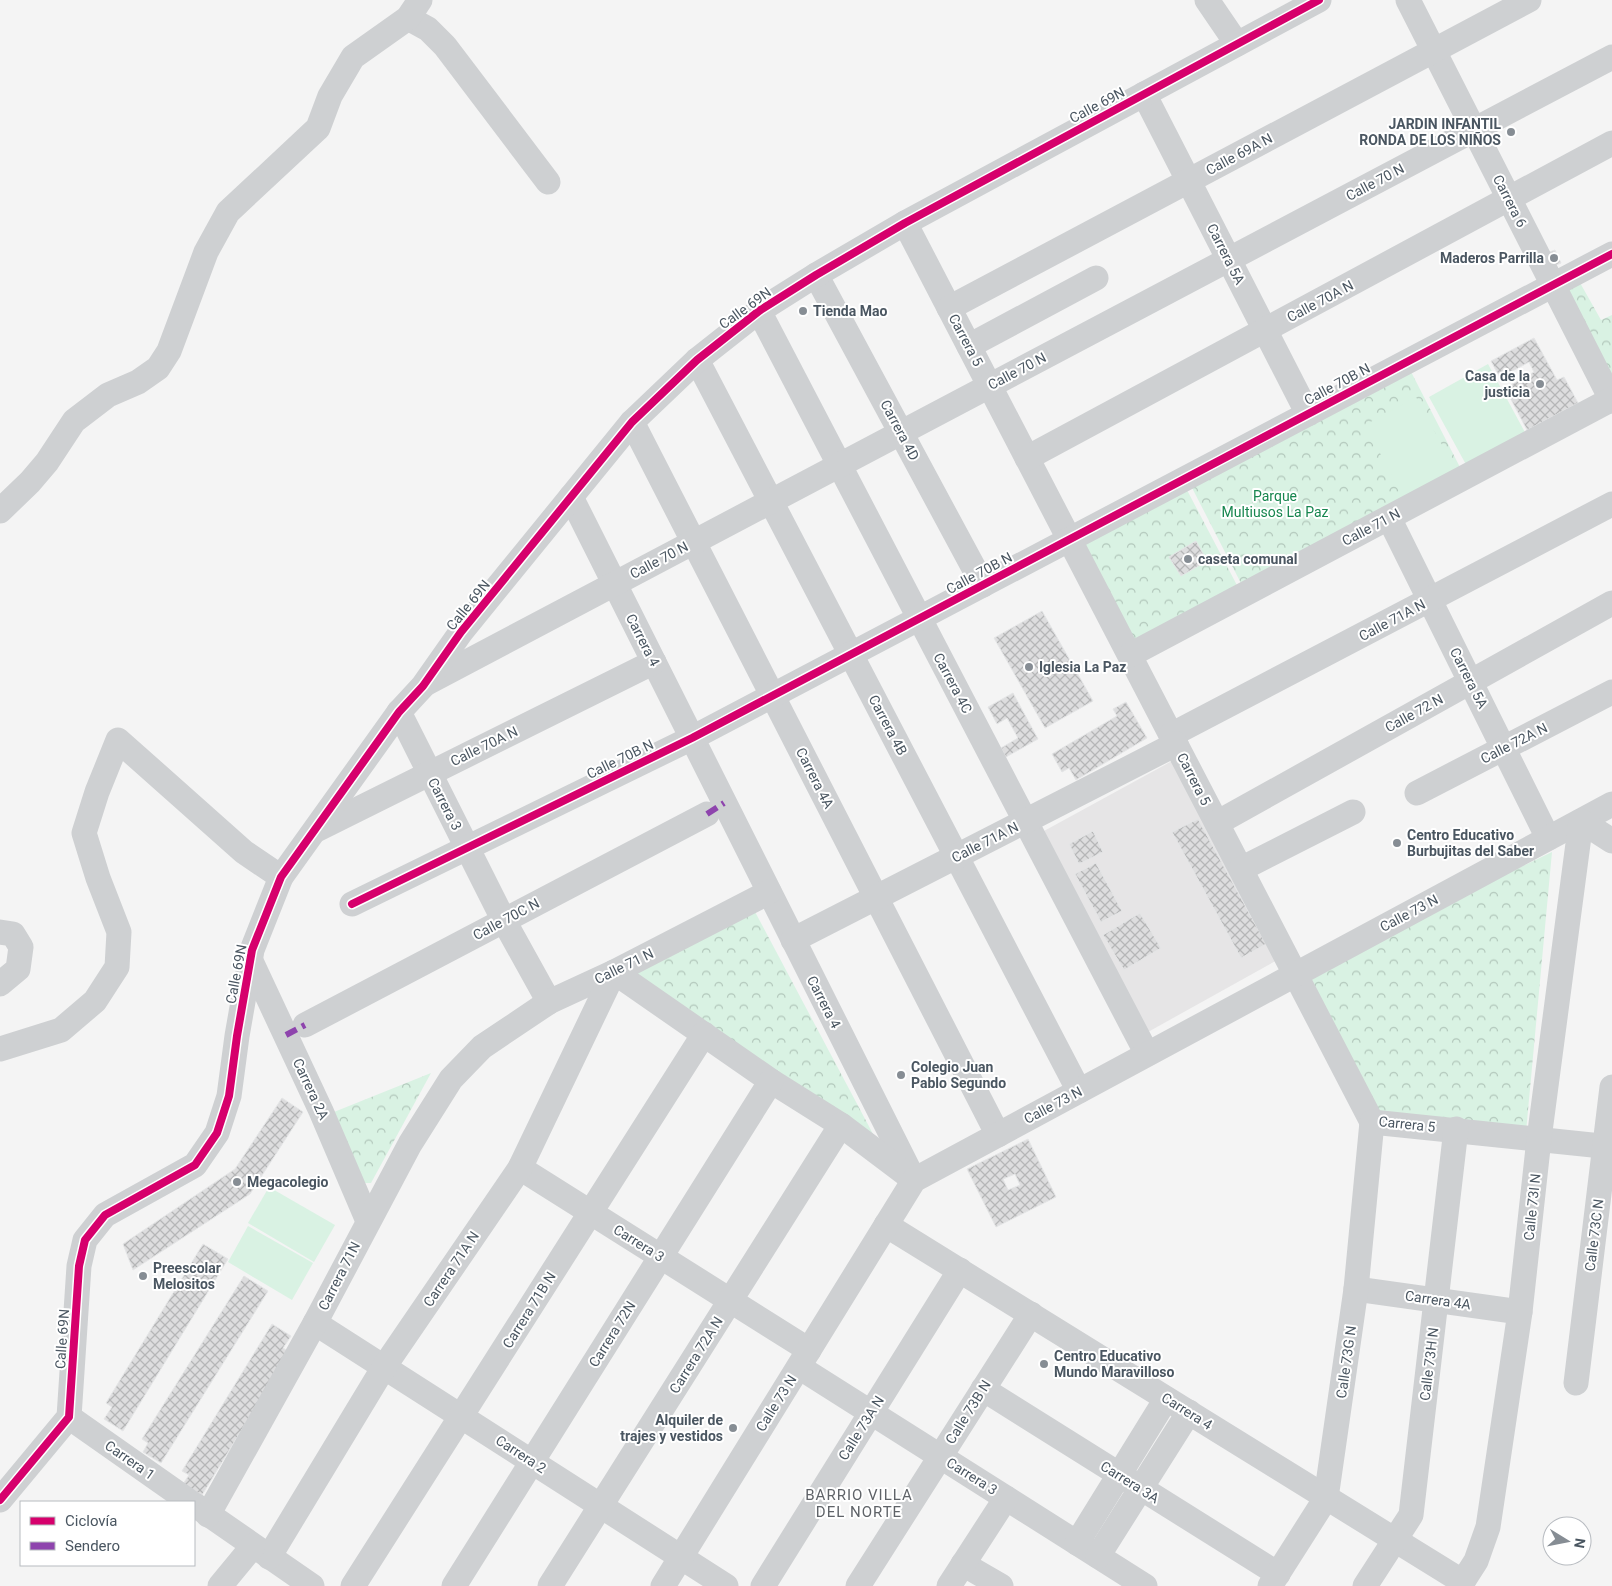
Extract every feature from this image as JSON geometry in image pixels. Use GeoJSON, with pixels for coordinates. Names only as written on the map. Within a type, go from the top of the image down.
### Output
{"type":"FeatureCollection","features":[{"type":"Feature","properties":{"kind":"street"},"geometry":{"type":"LineString","coordinates":[[1207,0],[1237,44]]}},
{"type":"Feature","properties":{"kind":"street","name":"Calle 69N"},"geometry":{"type":"LineString","coordinates":[[69,1418],[79,1266],[85,1240],[105,1215],[195,1165],[217,1133],[229,1096],[250,959],[281,877],[399,712],[422,686],[461,632],[632,422],[697,360],[759,311],[816,275],[905,223],[1318,0]]}},
{"type":"Feature","properties":{"kind":"street","name":"Carrera 6"},"geometry":{"type":"LineString","coordinates":[[1408,0],[1612,400]]}},
{"type":"Feature","properties":{"kind":"street","name":"Calle 69A N"},"geometry":{"type":"LineString","coordinates":[[949,308],[1529,0]]}},
{"type":"Feature","properties":{"kind":"street"},"geometry":{"type":"LineString","coordinates":[[0,511],[30,482],[47,462],[74,421],[108,395],[138,382],[158,368],[169,351],[206,252],[228,212],[318,128],[330,96],[353,57],[414,9],[428,29],[445,46],[548,182]]}},
{"type":"Feature","properties":{"kind":"street","name":"Calle 70 N"},"geometry":{"type":"LineString","coordinates":[[422,686],[1612,57]]}},
{"type":"Feature","properties":{"kind":"street","name":"Carrera 5A"},"geometry":{"type":"LineString","coordinates":[[1144,94],[1308,414]]}},
{"type":"Feature","properties":{"kind":"street","name":"Calle 70A N"},"geometry":{"type":"LineString","coordinates":[[1027,458],[1612,143]]}},
{"type":"Feature","properties":{"kind":"street","name":"Carrera 5"},"geometry":{"type":"LineString","coordinates":[[905,223],[1372,1122],[1456,1129],[1608,1147]]}},
{"type":"Feature","properties":{"kind":"street","name":"Calle 70B N"},"geometry":{"type":"LineString","coordinates":[[352,904],[692,738],[1612,254]]}},
{"type":"Feature","properties":{"kind":"street","name":"Carrera 4D"},"geometry":{"type":"LineString","coordinates":[[816,275],[983,585]]}},
{"type":"Feature","properties":{"kind":"street"},"geometry":{"type":"LineString","coordinates":[[969,346],[1096,278]]}},
{"type":"Feature","properties":{"kind":"street","name":"Carrera 4C"},"geometry":{"type":"LineString","coordinates":[[759,311],[1148,1054]]}},
{"type":"Feature","properties":{"kind":"street","name":"Carrera 4B"},"geometry":{"type":"LineString","coordinates":[[697,360],[1079,1091]]}},
{"type":"Feature","properties":{"kind":"street","name":"Calle 71 N"},"geometry":{"type":"LineString","coordinates":[[1130,655],[1612,400]]}},
{"type":"Feature","properties":{"kind":"street","name":"Carrera 4A"},"geometry":{"type":"LineString","coordinates":[[632,422],[998,1135]]}},
{"type":"Feature","properties":{"kind":"street","name":"Carrera 4"},"geometry":{"type":"LineString","coordinates":[[571,497],[914,1180]]}},
{"type":"Feature","properties":{"kind":"street","name":"Calle 71A N"},"geometry":{"type":"LineString","coordinates":[[793,940],[1026,821],[1430,600],[1612,504]]}},
{"type":"Feature","properties":{"kind":"street","name":"Carrera 5A"},"geometry":{"type":"LineString","coordinates":[[1389,518],[1548,838]]}},
{"type":"Feature","properties":{"kind":"street","name":"Calle 72 N"},"geometry":{"type":"LineString","coordinates":[[1217,823],[1612,603]]}},
{"type":"Feature","properties":{"kind":"street","name":"Calle 70A N"},"geometry":{"type":"LineString","coordinates":[[315,830],[654,662]]}},
{"type":"Feature","properties":{"kind":"street","name":"Calle 72A N"},"geometry":{"type":"LineString","coordinates":[[1417,793],[1612,692]]}},
{"type":"Feature","properties":{"kind":"street","name":"Carrera 3"},"geometry":{"type":"LineString","coordinates":[[399,712],[503,920],[549,1002]]}},
{"type":"Feature","properties":{"kind":"street"},"geometry":{"type":"LineString","coordinates":[[0,1049],[61,1030],[95,1001],[117,967],[119,932],[98,878],[84,833],[97,792],[118,740],[244,852],[281,877]]}},
{"type":"Feature","properties":{"kind":"street","name":"Calle 73 N"},"geometry":{"type":"LineString","coordinates":[[663,1586],[914,1180],[1612,804]]}},
{"type":"Feature","properties":{"kind":"street"},"geometry":{"type":"LineString","coordinates":[[1241,869],[1353,812]]}},
{"type":"Feature","properties":{"kind":"street","name":"Calle 70C N"},"geometry":{"type":"LineString","coordinates":[[294,1026],[707,814]]}},
{"type":"Feature","properties":{"kind":"street"},"geometry":{"type":"LineString","coordinates":[[1581,821],[1612,841]]}},
{"type":"Feature","properties":{"kind":"street","name":"Calle 73I N"},"geometry":{"type":"LineString","coordinates":[[1469,1585],[1488,1527],[1520,1312],[1539,1139],[1581,821]]}},
{"type":"Feature","properties":{"kind":"street","name":"Calle 71 N"},"geometry":{"type":"LineString","coordinates":[[482,1047],[549,1002],[614,972],[769,892]]}},
{"type":"Feature","properties":{"kind":"street"},"geometry":{"type":"LineString","coordinates":[[0,932],[12,934],[21,947],[18,968],[0,984]]}},
{"type":"Feature","properties":{"kind":"street","name":"Carrera 2A"},"geometry":{"type":"LineString","coordinates":[[250,959],[294,1026],[321,1111],[368,1221]]}},
{"type":"Feature","properties":{"kind":"street"},"geometry":{"type":"LineString","coordinates":[[614,972],[771,1081],[841,1125],[914,1180]]}},
{"type":"Feature","properties":{"kind":"street","name":"Carrera 71A N"},"geometry":{"type":"LineString","coordinates":[[220,1586],[261,1551],[520,1168],[614,972]]}},
{"type":"Feature","properties":{"kind":"street"},"geometry":{"type":"LineString","coordinates":[[237,1036],[243,1022],[256,1014],[271,1016],[294,1026]]}},
{"type":"Feature","properties":{"kind":"street","name":"Carrera 71B N"},"geometry":{"type":"LineString","coordinates":[[353,1586],[704,1034]]}},
{"type":"Feature","properties":{"kind":"street","name":"Carrera 71N"},"geometry":{"type":"LineString","coordinates":[[197,1507],[315,1323],[410,1144],[451,1079],[482,1047]]}},
{"type":"Feature","properties":{"kind":"street","name":"Carrera 72N"},"geometry":{"type":"LineString","coordinates":[[454,1586],[771,1081]]}},
{"type":"Feature","properties":{"kind":"street","name":"Calle 73C N"},"geometry":{"type":"LineString","coordinates":[[1576,1383],[1608,1147],[1612,1086]]}},
{"type":"Feature","properties":{"kind":"street","name":"Calle 73G N"},"geometry":{"type":"LineString","coordinates":[[1274,1580],[1326,1498],[1356,1289],[1372,1122]]}},
{"type":"Feature","properties":{"kind":"street","name":"Carrera 72A N"},"geometry":{"type":"LineString","coordinates":[[550,1586],[841,1125]]}},
{"type":"Feature","properties":{"kind":"street","name":"Calle 73H N"},"geometry":{"type":"LineString","coordinates":[[1365,1586],[1411,1516],[1456,1129]]}},
{"type":"Feature","properties":{"kind":"street","name":"Carrera 3"},"geometry":{"type":"LineString","coordinates":[[520,1168],[730,1301],[870,1412],[1144,1586]]}},
{"type":"Feature","properties":{"kind":"street","name":"Carrera 4"},"geometry":{"type":"LineString","coordinates":[[886,1225],[1469,1585]]}},
{"type":"Feature","properties":{"kind":"street","name":"Calle 73A N"},"geometry":{"type":"LineString","coordinates":[[763,1586],[960,1270]]}},
{"type":"Feature","properties":{"kind":"street","name":"Carrera 4A"},"geometry":{"type":"LineString","coordinates":[[1356,1289],[1520,1312]]}},
{"type":"Feature","properties":{"kind":"street","name":"Calle 73B N"},"geometry":{"type":"LineString","coordinates":[[858,1586],[1031,1314]]}},
{"type":"Feature","properties":{"kind":"street","name":"Carrera 2"},"geometry":{"type":"LineString","coordinates":[[315,1323],[726,1586]]}},
{"type":"Feature","properties":{"kind":"street","name":"Carrera 3A"},"geometry":{"type":"LineString","coordinates":[[983,1389],[1141,1488],[1274,1580]]}},
{"type":"Feature","properties":{"kind":"street"},"geometry":{"type":"LineString","coordinates":[[1087,1550],[1120,1475],[1166,1399]]}},
{"type":"Feature","properties":{"kind":"street"},"geometry":{"type":"LineString","coordinates":[[1087,1550],[1141,1488],[1189,1412]]}},
{"type":"Feature","properties":{"kind":"street"},"geometry":{"type":"LineString","coordinates":[[0,1500],[69,1418]]}},
{"type":"Feature","properties":{"kind":"street","name":"Carrera 1"},"geometry":{"type":"LineString","coordinates":[[69,1418],[188,1501]]}},
{"type":"Feature","properties":{"kind":"street"},"geometry":{"type":"LineString","coordinates":[[949,1586],[1006,1498]]}},
{"type":"Feature","properties":{"kind":"street","name":"Carrera 1"},"geometry":{"type":"LineString","coordinates":[[197,1507],[312,1586]]}},
{"type":"Feature","properties":{"kind":"street"},"geometry":{"type":"LineString","coordinates":[[963,1564],[1000,1586]]}},
{"type":"Feature","properties":{"kind":"shaded area"},"geometry":{"type":"Polygon","coordinates":[[[1172,761],[1279,959],[1148,1032],[1044,831],[1172,761]]]}},
{"type":"Feature","properties":{"kind":"green space"},"geometry":{"type":"Polygon","coordinates":[[[1579,281],[1601,320],[1612,315],[1612,389],[1558,293],[1579,281]]]}},
{"type":"Feature","properties":{"kind":"green space","name":"Parque Multiusos La Paz"},"geometry":{"type":"Polygon","coordinates":[[[1406,362],[1465,477],[1246,593],[1187,478],[1406,362]]]}},
{"type":"Feature","properties":{"kind":"green space"},"geometry":{"type":"Polygon","coordinates":[[[1488,364],[1528,438],[1469,470],[1429,397],[1488,364]]]}},
{"type":"Feature","properties":{"kind":"green space"},"geometry":{"type":"Polygon","coordinates":[[[1416,397],[1456,471],[1404,498],[1365,425],[1416,397]]]}},
{"type":"Feature","properties":{"kind":"green space"},"geometry":{"type":"Polygon","coordinates":[[[1187,490],[1240,591],[1130,646],[1079,546],[1187,490]]]}},
{"type":"Feature","properties":{"kind":"green space"},"geometry":{"type":"Polygon","coordinates":[[[1552,852],[1526,1132],[1370,1118],[1295,975],[1552,852]]]}},
{"type":"Feature","properties":{"kind":"green space"},"geometry":{"type":"Polygon","coordinates":[[[753,908],[873,1134],[630,975],[753,908]]]}},
{"type":"Feature","properties":{"kind":"green space"},"geometry":{"type":"Polygon","coordinates":[[[431,1073],[371,1183],[360,1183],[329,1114],[431,1073]]]}},
{"type":"Feature","properties":{"kind":"green space"},"geometry":{"type":"Polygon","coordinates":[[[269,1187],[335,1225],[314,1262],[248,1223],[269,1187]]]}},
{"type":"Feature","properties":{"kind":"green space"},"geometry":{"type":"Polygon","coordinates":[[[248,1226],[313,1263],[292,1300],[228,1262],[248,1226]]]}},
{"type":"Feature","properties":{"kind":"building","name":"Maderos Parrilla"},"geometry":{"type":"Polygon","coordinates":[[[1555,250],[1561,263],[1554,266],[1547,253],[1555,250]]]}},
{"type":"Feature","properties":{"kind":"building","name":"Casa de la justicia"},"geometry":{"type":"Polygon","coordinates":[[[1534,338],[1557,380],[1564,377],[1578,403],[1527,430],[1505,388],[1534,372],[1529,362],[1500,378],[1491,361],[1534,338]]]}},
{"type":"Feature","properties":{"kind":"building","name":"caseta comunal"},"geometry":{"type":"Polygon","coordinates":[[[1196,541],[1207,561],[1181,576],[1169,557],[1196,541]]]}},
{"type":"Feature","properties":{"kind":"building"},"geometry":{"type":"Polygon","coordinates":[[[1042,611],[1093,701],[1045,728],[994,638],[1042,611]]]}},
{"type":"Feature","properties":{"kind":"building"},"geometry":{"type":"Polygon","coordinates":[[[1013,693],[1038,739],[1006,757],[1001,748],[1018,738],[1007,718],[997,724],[988,707],[1013,693]]]}},
{"type":"Feature","properties":{"kind":"building"},"geometry":{"type":"Polygon","coordinates":[[[1126,702],[1147,738],[1076,780],[1069,768],[1062,772],[1052,754],[1117,716],[1113,709],[1126,702]]]}},
{"type":"Feature","properties":{"kind":"building"},"geometry":{"type":"Polygon","coordinates":[[[1198,819],[1266,944],[1241,958],[1172,832],[1198,819]]]}},
{"type":"Feature","properties":{"kind":"building"},"geometry":{"type":"Polygon","coordinates":[[[1093,831],[1103,852],[1079,864],[1069,844],[1093,831]]]}},
{"type":"Feature","properties":{"kind":"building"},"geometry":{"type":"Polygon","coordinates":[[[1096,863],[1122,911],[1101,922],[1075,874],[1096,863]]]}},
{"type":"Feature","properties":{"kind":"building"},"geometry":{"type":"Polygon","coordinates":[[[1140,913],[1161,948],[1124,970],[1103,935],[1140,913]]]}},
{"type":"Feature","properties":{"kind":"building","name":"Megacolegio"},"geometry":{"type":"Polygon","coordinates":[[[282,1098],[303,1112],[250,1194],[133,1270],[123,1244],[235,1169],[282,1098]]]}},
{"type":"Feature","properties":{"kind":"building"},"geometry":{"type":"Polygon","coordinates":[[[1028,1139],[1056,1197],[996,1227],[967,1169],[1028,1139]],[[1015,1174],[1003,1179],[1008,1190],[1020,1185],[1015,1174]]]}},
{"type":"Feature","properties":{"kind":"building"},"geometry":{"type":"Polygon","coordinates":[[[203,1244],[228,1259],[123,1431],[104,1419],[112,1407],[106,1403],[203,1244]]]}},
{"type":"Feature","properties":{"kind":"building"},"geometry":{"type":"Polygon","coordinates":[[[244,1276],[268,1291],[161,1463],[143,1452],[148,1443],[142,1439],[244,1276]]]}},
{"type":"Feature","properties":{"kind":"building"},"geometry":{"type":"Polygon","coordinates":[[[272,1324],[291,1336],[283,1348],[289,1352],[202,1495],[183,1484],[189,1475],[182,1471],[272,1324]]]}},
{"type":"Feature","properties":{"kind":"marked path"},"geometry":{"type":"LineString","coordinates":[[707,814],[724,803]]}},
{"type":"Feature","properties":{"kind":"marked path"},"geometry":{"type":"LineString","coordinates":[[286,1035],[305,1025]]}},
{"type":"Feature","properties":{"kind":"cycle path"},"geometry":{"type":"LineString","coordinates":[[0,1500],[69,1417],[79,1266],[85,1240],[105,1215],[195,1165],[217,1133],[229,1096],[252,950],[281,877],[399,712],[423,686],[461,632],[632,422],[697,360],[759,311],[816,275],[905,223],[1319,0]]}},
{"type":"Feature","properties":{"kind":"cycle path"},"geometry":{"type":"LineString","coordinates":[[352,904],[692,738],[1612,254]]}},
{"type":"Feature","properties":{"kind":"place","name":"JARDIN INFANTIL RONDA DE LOS NIÑOS"},"geometry":{"type":"Point","coordinates":[1511,132]}},
{"type":"Feature","properties":{"kind":"place","name":"Maderos Parrilla"},"geometry":{"type":"Point","coordinates":[1554,258]}},
{"type":"Feature","properties":{"kind":"place","name":"Tienda Mao"},"geometry":{"type":"Point","coordinates":[803,311]}},
{"type":"Feature","properties":{"kind":"place","name":"Casa de la justicia"},"geometry":{"type":"Point","coordinates":[1540,384]}},
{"type":"Feature","properties":{"kind":"place","name":"caseta comunal"},"geometry":{"type":"Point","coordinates":[1188,559]}},
{"type":"Feature","properties":{"kind":"place","name":"Iglesia La Paz"},"geometry":{"type":"Point","coordinates":[1029,667]}},
{"type":"Feature","properties":{"kind":"place","name":"Centro Educativo Burbujitas del Saber"},"geometry":{"type":"Point","coordinates":[1397,843]}},
{"type":"Feature","properties":{"kind":"place","name":"Colegio Juan Pablo Segundo"},"geometry":{"type":"Point","coordinates":[901,1075]}},
{"type":"Feature","properties":{"kind":"place","name":"Megacolegio"},"geometry":{"type":"Point","coordinates":[237,1182]}},
{"type":"Feature","properties":{"kind":"place","name":"Preescolar Melositos"},"geometry":{"type":"Point","coordinates":[143,1276]}},
{"type":"Feature","properties":{"kind":"place","name":"Centro Educativo Mundo Maravilloso"},"geometry":{"type":"Point","coordinates":[1044,1364]}},
{"type":"Feature","properties":{"kind":"place","name":"Alquiler de trajes y vestidos"},"geometry":{"type":"Point","coordinates":[733,1428]}},
{"type":"Feature","properties":{"kind":"district","name":"BARRIO VILLA DEL NORTE"},"geometry":{"type":"Point","coordinates":[859,1504]}}]}
